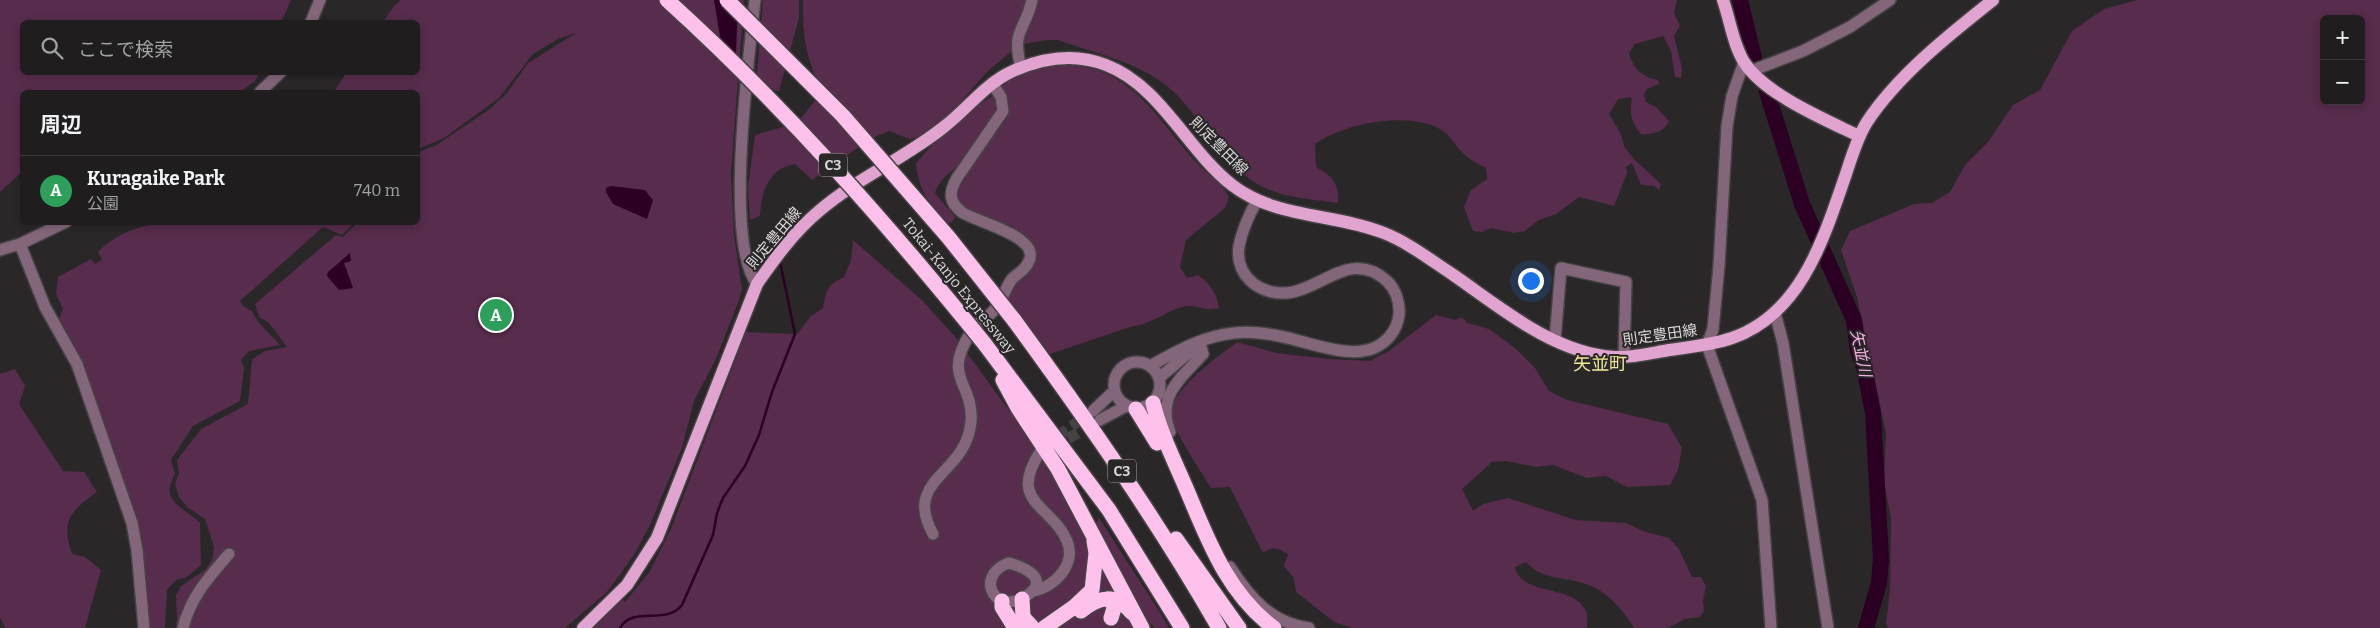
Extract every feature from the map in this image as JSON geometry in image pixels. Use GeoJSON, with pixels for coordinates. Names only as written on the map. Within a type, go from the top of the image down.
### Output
{"type":"FeatureCollection","features":[{"type":"Feature","properties":{"kind":"highway","name":"Tokai-Kanjo Expressway"},"geometry":{"type":"LineString","coordinates":[[667,0],[752,80],[815,144],[918,262],[984,343],[1109,510],[1182,628]]}},
{"type":"Feature","properties":{"kind":"highway","name":"Tokai-Kanjo Expressway"},"geometry":{"type":"LineString","coordinates":[[727,0],[844,116],[948,238],[1014,320],[1112,455],[1194,583],[1219,628]]}},
{"type":"Feature","properties":{"kind":"highway"},"geometry":{"type":"LineString","coordinates":[[984,343],[1018,408],[1058,469],[1140,624]]}},
{"type":"Feature","properties":{"kind":"highway"},"geometry":{"type":"LineString","coordinates":[[1152,403],[1167,444],[1227,578],[1250,607],[1274,628]]}},
{"type":"Feature","properties":{"kind":"highway"},"geometry":{"type":"LineString","coordinates":[[1131,408],[1158,445],[1216,575],[1238,606],[1260,628]]}},
{"type":"Feature","properties":{"kind":"highway"},"geometry":{"type":"LineString","coordinates":[[1112,455],[1182,546],[1239,628]]}},
{"type":"Feature","properties":{"kind":"highway"},"geometry":{"type":"LineString","coordinates":[[1044,628],[1074,607],[1092,590],[1096,554],[1092,535],[1085,518]]}},
{"type":"Feature","properties":{"kind":"highway"},"geometry":{"type":"LineString","coordinates":[[1027,595],[1022,617],[1033,628]]}},
{"type":"Feature","properties":{"kind":"highway"},"geometry":{"type":"LineString","coordinates":[[1060,628],[1093,602],[1108,599],[1121,604],[1140,624]]}},
{"type":"Feature","properties":{"kind":"highway"},"geometry":{"type":"LineString","coordinates":[[1108,599],[1115,605],[1111,618]]}},
{"type":"Feature","properties":{"kind":"highway"},"geometry":{"type":"LineString","coordinates":[[1002,601],[1002,607],[1015,628]]}},
{"type":"Feature","properties":{"kind":"main road"},"geometry":{"type":"LineString","coordinates":[[1723,0],[1736,46],[1748,66],[1778,93],[1859,136]]}},
{"type":"Feature","properties":{"kind":"main road","name":"則定豊田線"},"geometry":{"type":"LineString","coordinates":[[583,628],[627,584],[657,538],[757,284],[791,239],[820,210],[944,127],[992,83],[1021,68],[1052,59],[1070,58],[1102,64],[1120,71],[1150,96],[1232,186],[1257,200],[1288,211],[1364,225],[1388,234],[1409,245],[1522,322],[1565,346],[1593,354],[1624,356],[1707,345],[1734,338],[1775,313],[1796,291],[1809,269],[1859,136],[1876,110],[1898,84],[1993,0]]}},
{"type":"Feature","properties":{"kind":"street"},"geometry":{"type":"LineString","coordinates":[[312,20],[320,0]]}},
{"type":"Feature","properties":{"kind":"street"},"geometry":{"type":"LineString","coordinates":[[755,0],[740,185],[744,247],[750,275],[757,284]]}},
{"type":"Feature","properties":{"kind":"street"},"geometry":{"type":"LineString","coordinates":[[1021,68],[1016,49],[1017,34],[1029,11],[1032,0]]}},
{"type":"Feature","properties":{"kind":"street"},"geometry":{"type":"LineString","coordinates":[[1771,628],[1762,500],[1707,345],[1713,329],[1719,266],[1727,126],[1732,96],[1748,66],[1802,51],[1834,35],[1890,0]]}},
{"type":"Feature","properties":{"kind":"street"},"geometry":{"type":"LineString","coordinates":[[262,90],[278,75]]}},
{"type":"Feature","properties":{"kind":"street"},"geometry":{"type":"LineString","coordinates":[[933,534],[924,515],[925,498],[932,484],[948,469],[961,452],[971,421],[966,394],[958,374],[957,366],[960,355],[971,331],[978,322],[995,309],[1012,280],[1026,267],[1030,254],[1028,248],[1018,238],[956,208],[950,196],[951,188],[957,178],[1003,112],[1001,97],[992,83]]}},
{"type":"Feature","properties":{"kind":"street"},"geometry":{"type":"LineString","coordinates":[[1150,366],[1189,344],[1200,343],[1233,333],[1262,333],[1351,352],[1375,348],[1386,341],[1394,331],[1400,310],[1394,290],[1380,275],[1371,271],[1348,269],[1308,287],[1281,294],[1260,289],[1251,282],[1243,271],[1239,248],[1247,221],[1257,200]]}},
{"type":"Feature","properties":{"kind":"street"},"geometry":{"type":"LineString","coordinates":[[0,250],[20,244],[60,225]]}},
{"type":"Feature","properties":{"kind":"street"},"geometry":{"type":"LineString","coordinates":[[20,244],[45,307],[77,364],[132,523],[137,550],[144,628]]}},
{"type":"Feature","properties":{"kind":"street"},"geometry":{"type":"LineString","coordinates":[[1555,340],[1561,268],[1626,282],[1624,356]]}},
{"type":"Feature","properties":{"kind":"street"},"geometry":{"type":"LineString","coordinates":[[1775,313],[1782,343],[1828,628]]}},
{"type":"Feature","properties":{"kind":"street"},"geometry":{"type":"LineString","coordinates":[[1159,378],[1200,343]]}},
{"type":"Feature","properties":{"kind":"street"},"geometry":{"type":"LineString","coordinates":[[1200,343],[1203,354],[1186,369],[1168,397],[1164,407],[1168,426],[1221,553],[1236,577],[1253,598],[1275,618],[1309,628]]}},
{"type":"Feature","properties":{"kind":"street"},"geometry":{"type":"LineString","coordinates":[[1114,391],[1097,415],[1131,408],[1152,403],[1160,392],[1159,378],[1150,366],[1137,362],[1123,366],[1115,377],[1114,391],[1116,397],[1131,408]]}},
{"type":"Feature","properties":{"kind":"street"},"geometry":{"type":"LineString","coordinates":[[1042,454],[1031,467],[1029,490],[1033,501],[1060,530],[1068,542],[1067,568],[1058,577],[1038,590],[1012,603],[1002,601],[990,587],[990,581],[996,569],[1008,563],[1034,574],[1044,576],[1054,574],[1066,562]]}},
{"type":"Feature","properties":{"kind":"street"},"geometry":{"type":"LineString","coordinates":[[184,628],[186,614],[194,596],[229,554]]}},
{"type":"Feature","properties":{"kind":"street"},"geometry":{"type":"LineString","coordinates":[[1027,595],[1036,580],[1034,574]]}},
{"type":"Feature","properties":{"kind":"shaded area"},"geometry":{"type":"Polygon","coordinates":[[[0,0],[291,0],[282,20],[20,20],[20,75],[258,75],[255,81],[243,90],[20,90],[20,174],[0,192],[0,0]]]}},
{"type":"Feature","properties":{"kind":"shaded area"},"geometry":{"type":"Polygon","coordinates":[[[401,0],[744,0],[731,173],[734,235],[742,289],[739,300],[716,359],[694,401],[682,448],[650,525],[634,555],[607,592],[565,628],[176,628],[176,595],[181,586],[205,570],[212,560],[214,547],[205,519],[188,508],[179,497],[175,483],[179,473],[177,460],[201,429],[248,404],[252,359],[265,351],[287,347],[269,323],[259,317],[255,304],[336,235],[343,237],[355,225],[420,225],[420,151],[435,146],[490,109],[507,93],[528,63],[576,33],[558,39],[533,54],[499,98],[444,138],[420,148],[420,90],[335,90],[345,75],[420,75],[420,20],[384,20],[394,6],[401,0]]]}},
{"type":"Feature","properties":{"kind":"shaded area"},"geometry":{"type":"Polygon","coordinates":[[[714,0],[738,0],[736,54],[723,55],[714,0]]]}},
{"type":"Feature","properties":{"kind":"shaded area"},"geometry":{"type":"Polygon","coordinates":[[[763,0],[799,0],[799,18],[779,91],[756,87],[763,0]]]}},
{"type":"Feature","properties":{"kind":"shaded area"},"geometry":{"type":"Polygon","coordinates":[[[803,0],[1029,0],[1014,35],[1011,52],[988,71],[948,116],[916,138],[909,139],[889,131],[870,139],[812,180],[795,164],[786,166],[779,170],[768,182],[762,198],[760,216],[750,220],[748,188],[755,135],[797,123],[823,91],[817,80],[806,47],[803,25],[803,0]]]}},
{"type":"Feature","properties":{"kind":"shaded area"},"geometry":{"type":"Polygon","coordinates":[[[1035,0],[1677,0],[1674,13],[1680,26],[1674,36],[1682,69],[1681,78],[1675,77],[1671,51],[1663,36],[1635,44],[1629,53],[1633,64],[1639,71],[1647,77],[1658,80],[1659,84],[1647,89],[1644,94],[1646,102],[1656,107],[1669,121],[1667,125],[1658,132],[1641,134],[1632,118],[1632,99],[1630,97],[1618,99],[1609,114],[1621,134],[1624,146],[1634,159],[1661,184],[1659,190],[1654,186],[1641,185],[1632,163],[1626,167],[1627,173],[1614,206],[1579,197],[1556,214],[1539,220],[1525,231],[1514,233],[1491,228],[1482,232],[1473,231],[1464,207],[1471,190],[1487,179],[1486,168],[1466,156],[1443,131],[1414,121],[1396,120],[1360,125],[1343,130],[1315,144],[1316,167],[1334,181],[1338,191],[1338,203],[1279,193],[1251,180],[1238,169],[1224,155],[1179,97],[1155,78],[1129,64],[1058,40],[1023,44],[1020,34],[1035,0]]]}},
{"type":"Feature","properties":{"kind":"shaded area"},"geometry":{"type":"Polygon","coordinates":[[[2137,0],[2380,0],[2380,628],[1888,628],[1886,623],[1890,590],[1891,518],[1884,482],[1886,433],[1857,297],[1841,250],[1850,231],[1914,204],[1932,203],[1950,192],[1965,165],[1988,142],[2013,105],[2040,90],[2072,31],[2104,9],[2137,0]]]}},
{"type":"Feature","properties":{"kind":"shaded area"},"geometry":{"type":"Polygon","coordinates":[[[1053,64],[1079,66],[1101,71],[1120,81],[1151,108],[1195,161],[1226,192],[1229,197],[1225,208],[1186,240],[1180,267],[1187,278],[1198,275],[1206,281],[1215,294],[1219,308],[1181,307],[1147,323],[1050,354],[1008,299],[1013,286],[1034,250],[958,204],[956,189],[1009,112],[1008,95],[1001,87],[1016,76],[1053,64]]]}},
{"type":"Feature","properties":{"kind":"shaded area"},"geometry":{"type":"Polygon","coordinates":[[[995,95],[998,106],[994,119],[961,163],[937,187],[935,193],[955,217],[952,222],[946,224],[922,189],[916,163],[933,144],[984,101],[995,95]]]}},
{"type":"Feature","properties":{"kind":"shaded area"},"geometry":{"type":"Polygon","coordinates":[[[611,186],[645,190],[653,200],[647,219],[613,204],[606,192],[606,188],[611,186]]]}},
{"type":"Feature","properties":{"kind":"shaded area"},"geometry":{"type":"Polygon","coordinates":[[[352,225],[342,235],[323,227],[240,301],[243,306],[252,311],[260,324],[280,345],[249,351],[241,360],[244,368],[240,401],[193,426],[171,460],[175,474],[170,492],[172,498],[200,523],[201,565],[187,577],[176,580],[167,590],[165,628],[147,628],[137,526],[58,321],[63,309],[56,294],[58,277],[91,259],[95,264],[102,260],[98,252],[105,245],[120,235],[145,226],[352,225]]]}},
{"type":"Feature","properties":{"kind":"shaded area"},"geometry":{"type":"Polygon","coordinates":[[[853,240],[923,301],[957,339],[1034,445],[1148,628],[591,628],[621,598],[625,602],[650,571],[671,529],[746,332],[797,334],[810,317],[823,308],[828,289],[844,277],[851,260],[853,240]]]}},
{"type":"Feature","properties":{"kind":"shaded area"},"geometry":{"type":"Polygon","coordinates":[[[350,253],[351,261],[344,263],[353,288],[339,290],[327,276],[328,272],[350,253]]]}},
{"type":"Feature","properties":{"kind":"shaded area"},"geometry":{"type":"Polygon","coordinates":[[[1436,315],[1455,320],[1462,317],[1467,323],[1489,329],[1515,348],[1535,368],[1549,391],[1567,400],[1668,424],[1682,448],[1678,470],[1670,485],[1627,487],[1606,476],[1587,478],[1553,465],[1536,467],[1506,461],[1492,462],[1462,489],[1473,511],[1483,504],[1508,498],[1576,520],[1626,523],[1646,532],[1669,538],[1679,549],[1692,577],[1701,577],[1706,586],[1703,601],[1704,611],[1700,617],[1685,619],[1668,628],[1634,628],[1620,608],[1601,591],[1586,584],[1546,575],[1526,562],[1515,567],[1519,576],[1526,582],[1569,596],[1578,601],[1586,611],[1587,628],[1352,628],[1334,622],[1296,592],[1294,578],[1284,566],[1288,554],[1275,549],[1269,549],[1263,553],[1230,487],[1211,488],[1189,452],[1178,433],[1172,417],[1177,396],[1207,365],[1237,342],[1276,353],[1370,361],[1390,350],[1436,315]]]}},
{"type":"Feature","properties":{"kind":"shaded area"},"geometry":{"type":"Polygon","coordinates":[[[15,369],[25,386],[19,404],[63,471],[84,472],[97,492],[74,511],[70,517],[67,532],[72,554],[85,557],[101,570],[85,628],[5,628],[0,617],[0,374],[15,369]]]}},
{"type":"Feature","properties":{"kind":"shaded area"},"geometry":{"type":"Polygon","coordinates":[[[1099,518],[1169,628],[1155,628],[1144,617],[1096,523],[1099,518]]]}},
{"type":"Feature","properties":{"kind":"waterway","name":"矢並川"},"geometry":{"type":"LineString","coordinates":[[1740,0],[1754,58]]}},
{"type":"Feature","properties":{"kind":"waterway","name":"矢並川"},"geometry":{"type":"LineString","coordinates":[[1767,92],[1802,204],[1854,320],[1858,351],[1864,367],[1873,413],[1881,559],[1879,583],[1866,628]]}},
{"type":"Feature","properties":{"kind":"waterway"},"geometry":{"type":"LineString","coordinates":[[620,628],[626,621],[633,618],[667,614],[675,611],[682,605],[713,535],[717,513],[723,498],[745,466],[759,435],[772,392],[795,334],[780,262]]}},
{"type":"Feature","properties":{"kind":"tunnel"},"geometry":{"type":"LineString","coordinates":[[1058,436],[1090,413]]}},
{"type":"Feature","properties":{"kind":"tunnel"},"geometry":{"type":"LineString","coordinates":[[1054,447],[1096,422]]}},
{"type":"Feature","properties":{"kind":"place","name":"Kuragaike Park"},"geometry":{"type":"Point","coordinates":[496,315]}},
{"type":"Feature","properties":{"kind":"district","name":"矢並町"},"geometry":{"type":"Point","coordinates":[1600,364]}}]}
